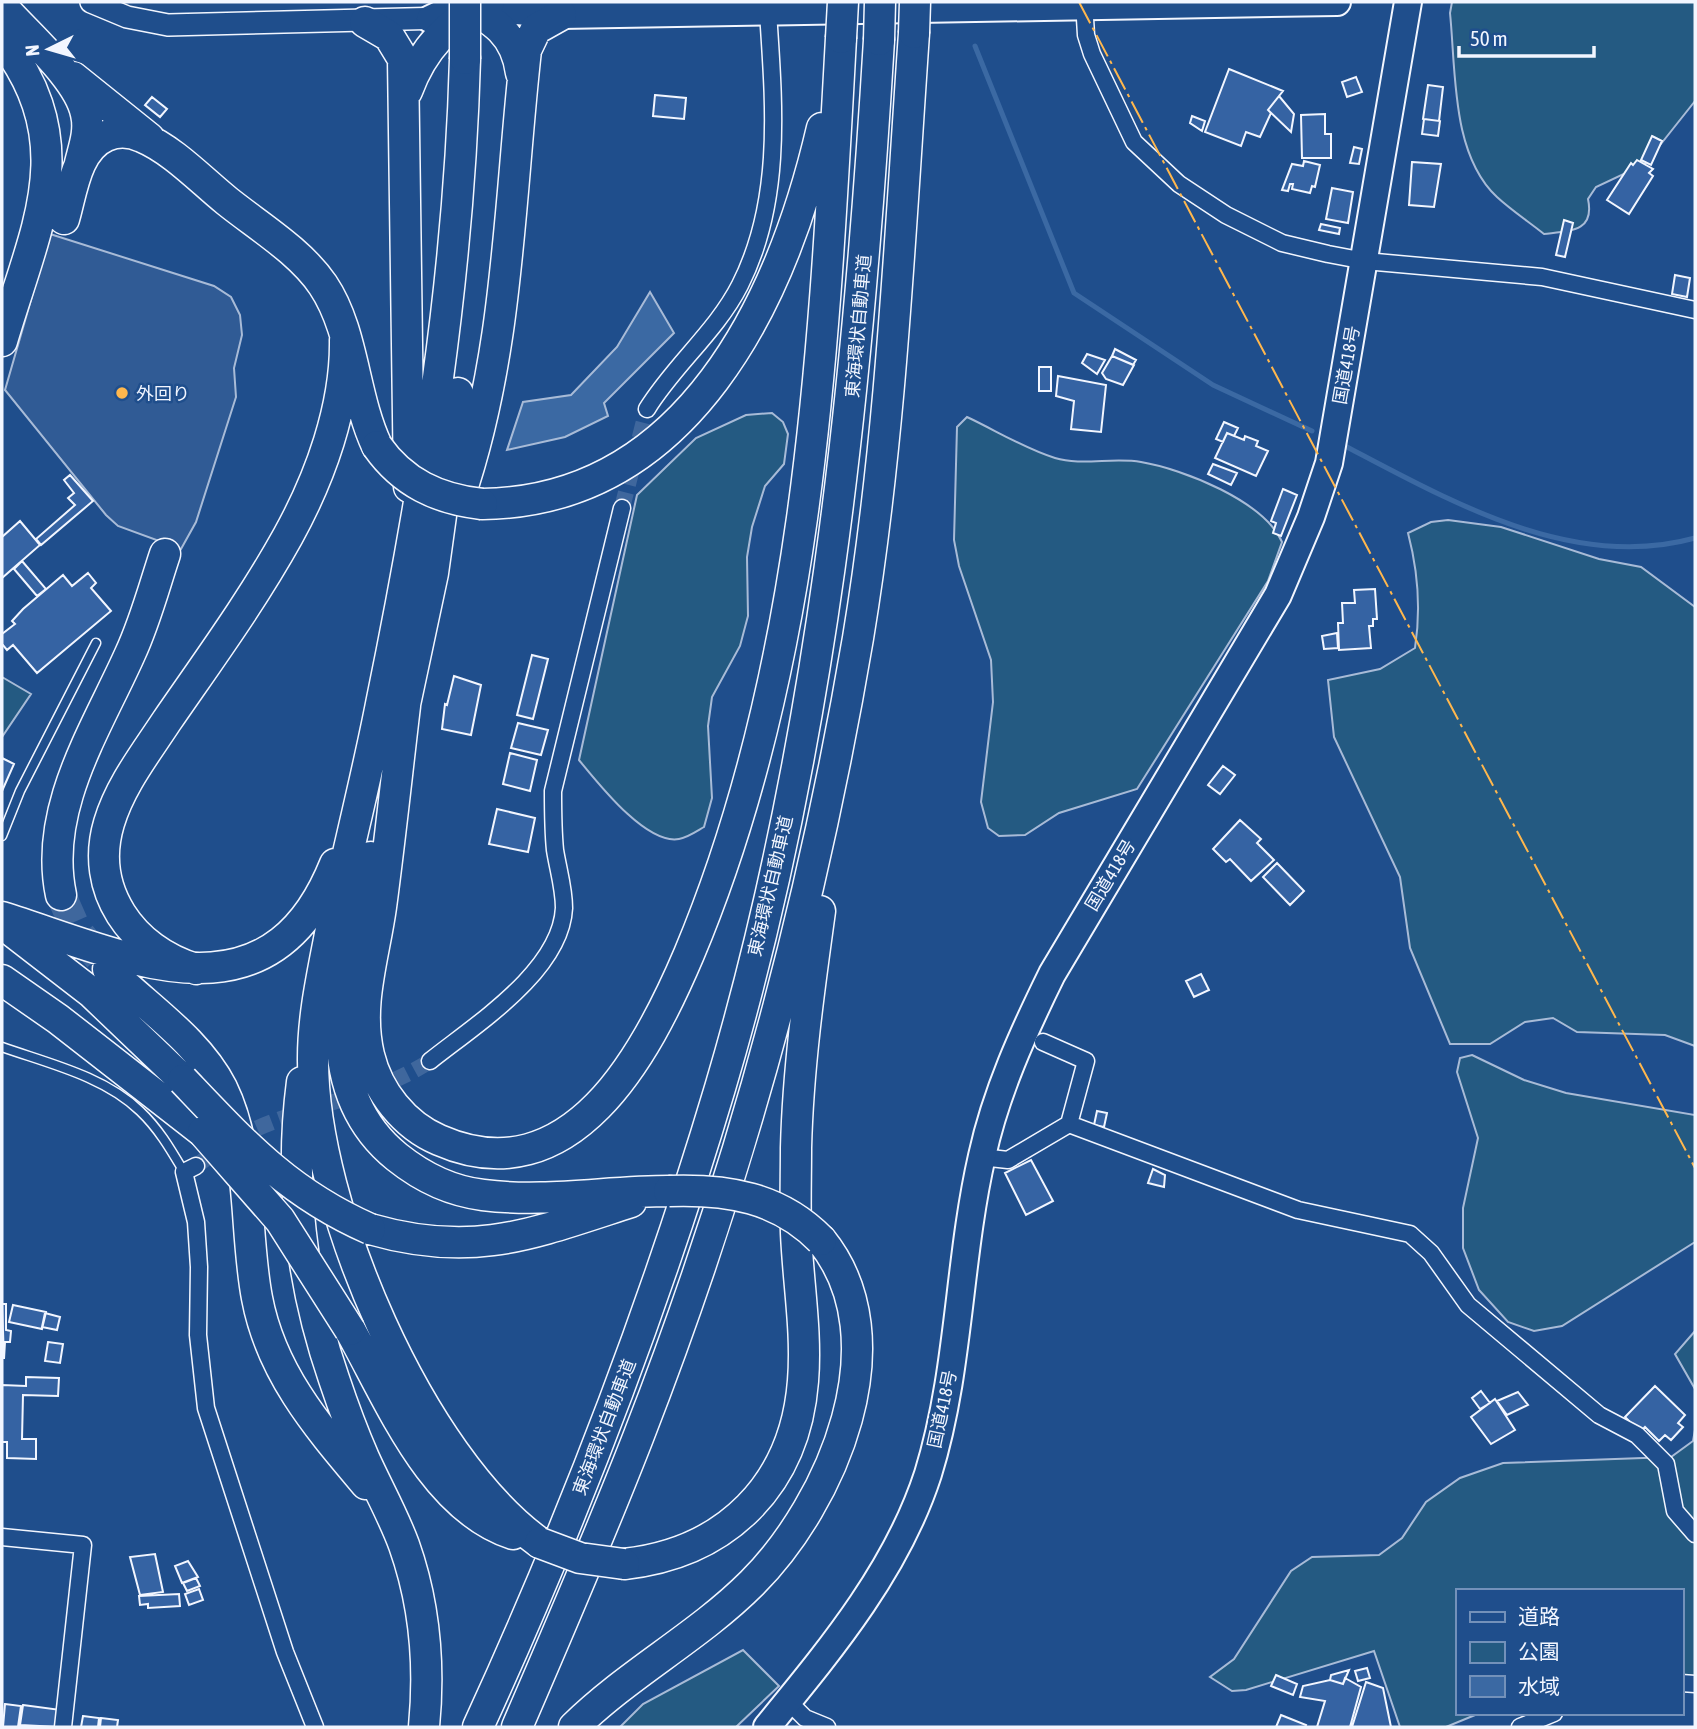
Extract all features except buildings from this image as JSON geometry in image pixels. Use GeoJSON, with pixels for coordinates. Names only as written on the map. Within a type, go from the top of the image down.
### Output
{"type":"FeatureCollection","features":[{"type":"Feature","properties":{"kind":"highway"},"geometry":{"type":"LineString","coordinates":[[477,6],[421,570],[381,912],[365,1001],[365,1027],[371,1061],[383,1090],[393,1104],[432,1137],[455,1147],[479,1152],[534,1147],[559,1137],[606,1101],[643,1046],[688,956],[741,800],[777,660],[806,485],[825,303],[843,2]]}},
{"type":"Feature","properties":{"kind":"highway","name":"東海環状自動車道"},"geometry":{"type":"LineString","coordinates":[[479,1726],[541,1586],[603,1433],[668,1252],[721,1085],[760,932],[792,787],[835,533],[855,372],[880,2]]}},
{"type":"Feature","properties":{"kind":"highway","name":"東海環状自動車道"},"geometry":{"type":"LineString","coordinates":[[517,1727],[640,1432],[702,1257],[753,1095],[803,914],[859,633],[877,493],[915,2]]}},
{"type":"Feature","properties":{"kind":"highway"},"geometry":{"type":"LineString","coordinates":[[430,19],[477,6],[561,15],[1084,4],[1337,2]]}},
{"type":"Feature","properties":{"kind":"highway","name":"国道418号"},"geometry":{"type":"LineString","coordinates":[[767,1727],[842,1633],[888,1563],[909,1523],[928,1473],[951,1365],[981,1157],[1002,1085],[1022,1034],[1052,974],[1278,595],[1329,463],[1408,2]]}},
{"type":"Feature","properties":{"kind":"highway"},"geometry":{"type":"LineString","coordinates":[[2,6],[75,89],[86,115],[86,141],[64,219]]}},
{"type":"Feature","properties":{"kind":"highway"},"geometry":{"type":"LineString","coordinates":[[405,98],[413,75],[433,40],[477,6]]}},
{"type":"Feature","properties":{"kind":"highway"},"geometry":{"type":"LineString","coordinates":[[477,6],[513,41],[519,57],[522,81]]}},
{"type":"Feature","properties":{"kind":"highway"},"geometry":{"type":"LineString","coordinates":[[424,1727],[428,1670],[421,1611],[413,1574],[395,1524],[363,1457],[333,1376],[310,1288],[297,1201],[297,1118],[314,1013],[362,796],[421,570],[477,437],[500,324],[509,257],[522,81],[529,39],[544,22],[561,15]]}},
{"type":"Feature","properties":{"kind":"highway"},"geometry":{"type":"LineString","coordinates":[[365,22],[390,36],[403,59],[421,570]]}},
{"type":"Feature","properties":{"kind":"highway"},"geometry":{"type":"LineString","coordinates":[[48,57],[312,272],[330,299],[345,340],[362,407],[377,446],[399,472],[415,484],[450,498],[482,504],[520,502],[562,494],[626,463],[690,409],[732,357],[770,290],[796,223],[815,159],[841,38]]}},
{"type":"Feature","properties":{"kind":"highway"},"geometry":{"type":"LineString","coordinates":[[2,40],[24,71],[40,103],[48,155],[39,216],[2,341]]}},
{"type":"Feature","properties":{"kind":"highway"},"geometry":{"type":"LineString","coordinates":[[78,169],[94,144],[109,135],[133,134],[158,145]]}},
{"type":"Feature","properties":{"kind":"highway"},"geometry":{"type":"LineString","coordinates":[[195,969],[162,957],[148,947],[123,918],[115,903],[104,864],[108,825],[136,768],[255,590],[300,512],[336,412],[345,363],[345,340]]}},
{"type":"Feature","properties":{"kind":"highway"},"geometry":{"type":"LineString","coordinates":[[61,895],[56,856],[66,796],[140,631],[166,554]]}},
{"type":"Feature","properties":{"kind":"highway"},"geometry":{"type":"LineString","coordinates":[[2,980],[58,1019],[203,1132],[280,1220],[350,1330],[425,1461],[445,1488],[485,1522],[580,1558],[624,1564],[680,1554],[704,1543],[735,1521],[766,1489],[778,1470],[798,1414],[804,1350],[796,1234],[796,1146],[802,1061],[859,633]]}},
{"type":"Feature","properties":{"kind":"highway"},"geometry":{"type":"LineString","coordinates":[[405,706],[350,949],[340,1013],[345,1074],[367,1125],[385,1147],[431,1180],[480,1195],[534,1197],[669,1191],[725,1192],[763,1201],[801,1222],[821,1240],[837,1263],[846,1285],[856,1342],[852,1400],[842,1436],[824,1479],[797,1527],[752,1583],[574,1727]]}},
{"type":"Feature","properties":{"kind":"highway"},"geometry":{"type":"LineString","coordinates":[[2,917],[145,961],[195,969],[217,969],[253,960],[288,936],[316,900],[332,872],[362,796]]}},
{"type":"Feature","properties":{"kind":"highway"},"geometry":{"type":"LineString","coordinates":[[2,924],[92,993],[281,1178],[334,1214],[370,1229],[434,1243],[490,1241],[572,1222],[669,1191]]}},
{"type":"Feature","properties":{"kind":"highway"},"geometry":{"type":"LineString","coordinates":[[108,969],[193,1047],[221,1087],[236,1130],[257,1297],[276,1360],[310,1417],[395,1524]]}},
{"type":"Feature","properties":{"kind":"highway"},"geometry":{"type":"LineString","coordinates":[[314,1013],[314,1083],[320,1129],[337,1205],[373,1303],[415,1387],[460,1460],[497,1507],[540,1543]]}},
{"type":"Feature","properties":{"kind":"street"},"geometry":{"type":"LineString","coordinates":[[91,2],[127,17],[169,24],[430,19]]}},
{"type":"Feature","properties":{"kind":"street"},"geometry":{"type":"LineString","coordinates":[[1084,4],[1086,35],[1092,54],[1134,142],[1179,184],[1226,215],[1282,243],[1365,261],[1542,277],[1695,310]]}},
{"type":"Feature","properties":{"kind":"street"},"geometry":{"type":"LineString","coordinates":[[647,409],[658,391],[709,332],[740,285],[759,239],[770,191],[775,110],[768,12]]}},
{"type":"Feature","properties":{"kind":"street"},"geometry":{"type":"LineString","coordinates":[[430,1061],[512,996],[541,963],[559,930],[563,901],[552,823],[553,791],[622,509]]}},
{"type":"Feature","properties":{"kind":"street"},"geometry":{"type":"LineString","coordinates":[[981,1157],[1008,1160],[1069,1124],[1086,1062],[1043,1042]]}},
{"type":"Feature","properties":{"kind":"street"},"geometry":{"type":"LineString","coordinates":[[1069,1124],[1298,1210],[1410,1234],[1432,1253],[1468,1305],[1599,1415],[1637,1435],[1666,1464],[1675,1511],[1695,1534]]}},
{"type":"Feature","properties":{"kind":"street"},"geometry":{"type":"LineString","coordinates":[[190,1170],[200,1267],[198,1335],[206,1408],[285,1652],[314,1727]]}},
{"type":"Feature","properties":{"kind":"street"},"geometry":{"type":"LineString","coordinates":[[2,1537],[83,1545],[63,1727]]}},
{"type":"Feature","properties":{"kind":"street"},"geometry":{"type":"LineString","coordinates":[[788,1701],[805,1718],[827,1727]]}},
{"type":"Feature","properties":{"kind":"street"},"geometry":{"type":"LineString","coordinates":[[1520,1727],[1550,1715]]}},
{"type":"Feature","properties":{"kind":"lane"},"geometry":{"type":"LineString","coordinates":[[2,836],[20,791],[96,643]]}},
{"type":"Feature","properties":{"kind":"lane"},"geometry":{"type":"LineString","coordinates":[[2,1047],[93,1081],[138,1109],[190,1170]]}},
{"type":"Feature","properties":{"kind":"green space"},"geometry":{"type":"Polygon","coordinates":[[[1452,2],[1695,2],[1695,101],[1645,164],[1596,187],[1588,199],[1588,218],[1584,224],[1571,230],[1544,234],[1497,197],[1482,179],[1471,158],[1458,111],[1450,13],[1452,2]]]}},
{"type":"Feature","properties":{"kind":"green space"},"geometry":{"type":"Polygon","coordinates":[[[772,413],[783,422],[788,434],[784,464],[765,486],[752,527],[747,557],[748,616],[740,646],[712,697],[708,726],[712,798],[704,827],[679,839],[666,838],[638,823],[579,760],[637,495],[696,438],[746,415],[772,413]]]}},
{"type":"Feature","properties":{"kind":"green space"},"geometry":{"type":"Polygon","coordinates":[[[967,417],[1055,458],[1141,462],[1199,480],[1220,489],[1258,513],[1282,542],[1268,581],[1137,789],[1059,813],[1025,835],[999,836],[988,828],[981,802],[993,702],[991,660],[959,566],[954,540],[957,427],[967,417]]]}},
{"type":"Feature","properties":{"kind":"green space"},"geometry":{"type":"Polygon","coordinates":[[[1448,520],[1501,527],[1599,559],[1641,567],[1695,607],[1695,1046],[1665,1035],[1577,1032],[1553,1018],[1525,1022],[1490,1044],[1450,1044],[1410,948],[1400,877],[1334,737],[1328,680],[1380,669],[1415,648],[1418,590],[1408,533],[1431,522],[1448,520]]]}},
{"type":"Feature","properties":{"kind":"green space"},"geometry":{"type":"Polygon","coordinates":[[[2,677],[31,694],[2,737],[2,677]]]}},
{"type":"Feature","properties":{"kind":"green space"},"geometry":{"type":"Polygon","coordinates":[[[1472,1055],[1524,1080],[1566,1093],[1695,1115],[1695,1242],[1562,1326],[1534,1331],[1508,1322],[1479,1290],[1463,1248],[1463,1208],[1478,1138],[1457,1072],[1460,1058],[1472,1055]]]}},
{"type":"Feature","properties":{"kind":"green space"},"geometry":{"type":"Polygon","coordinates":[[[1695,1331],[1695,1389],[1675,1354],[1695,1331]]]}},
{"type":"Feature","properties":{"kind":"green space"},"geometry":{"type":"Polygon","coordinates":[[[1695,1430],[1695,1686],[1683,1687],[1683,1589],[1456,1589],[1456,1715],[1475,1715],[1446,1727],[1400,1727],[1374,1651],[1246,1690],[1232,1691],[1210,1677],[1234,1659],[1291,1571],[1312,1557],[1379,1555],[1402,1538],[1426,1502],[1460,1478],[1503,1463],[1671,1457],[1693,1441],[1695,1430]]]}},
{"type":"Feature","properties":{"kind":"green space"},"geometry":{"type":"Polygon","coordinates":[[[743,1650],[779,1686],[736,1727],[620,1727],[643,1704],[743,1650]]]}},
{"type":"Feature","properties":{"kind":"shaded area","name":"外回り"},"geometry":{"type":"Polygon","coordinates":[[[50,234],[214,286],[231,297],[240,315],[242,335],[234,368],[236,397],[196,522],[181,549],[118,526],[106,515],[5,390],[50,234]]]}},
{"type":"Feature","properties":{"kind":"water"},"geometry":{"type":"Polygon","coordinates":[[[650,292],[674,333],[604,403],[608,416],[565,437],[507,450],[523,402],[571,395],[617,347],[650,292]]]}},
{"type":"Feature","properties":{"kind":"waterway"},"geometry":{"type":"LineString","coordinates":[[975,46],[1074,293],[1213,385],[1312,431]]}},
{"type":"Feature","properties":{"kind":"waterway"},"geometry":{"type":"LineString","coordinates":[[1345,446],[1470,508],[1558,538],[1604,546],[1649,546],[1695,538]]}},
{"type":"Feature","properties":{"kind":"tunnel"},"geometry":{"type":"LineString","coordinates":[[622,508],[647,409]]}},
{"type":"Feature","properties":{"kind":"tunnel"},"geometry":{"type":"LineString","coordinates":[[61,895],[76,929],[99,958]]}},
{"type":"Feature","properties":{"kind":"tunnel"},"geometry":{"type":"LineString","coordinates":[[196,1166],[222,1146],[251,1131],[381,1086],[430,1061]]}},
{"type":"Feature","properties":{"kind":"power"},"geometry":{"type":"LineString","coordinates":[[1079,2],[1695,1168]]}},
{"type":"Feature","properties":{"kind":"place","name":"外回り"},"geometry":{"type":"Point","coordinates":[122,393]}}]}
